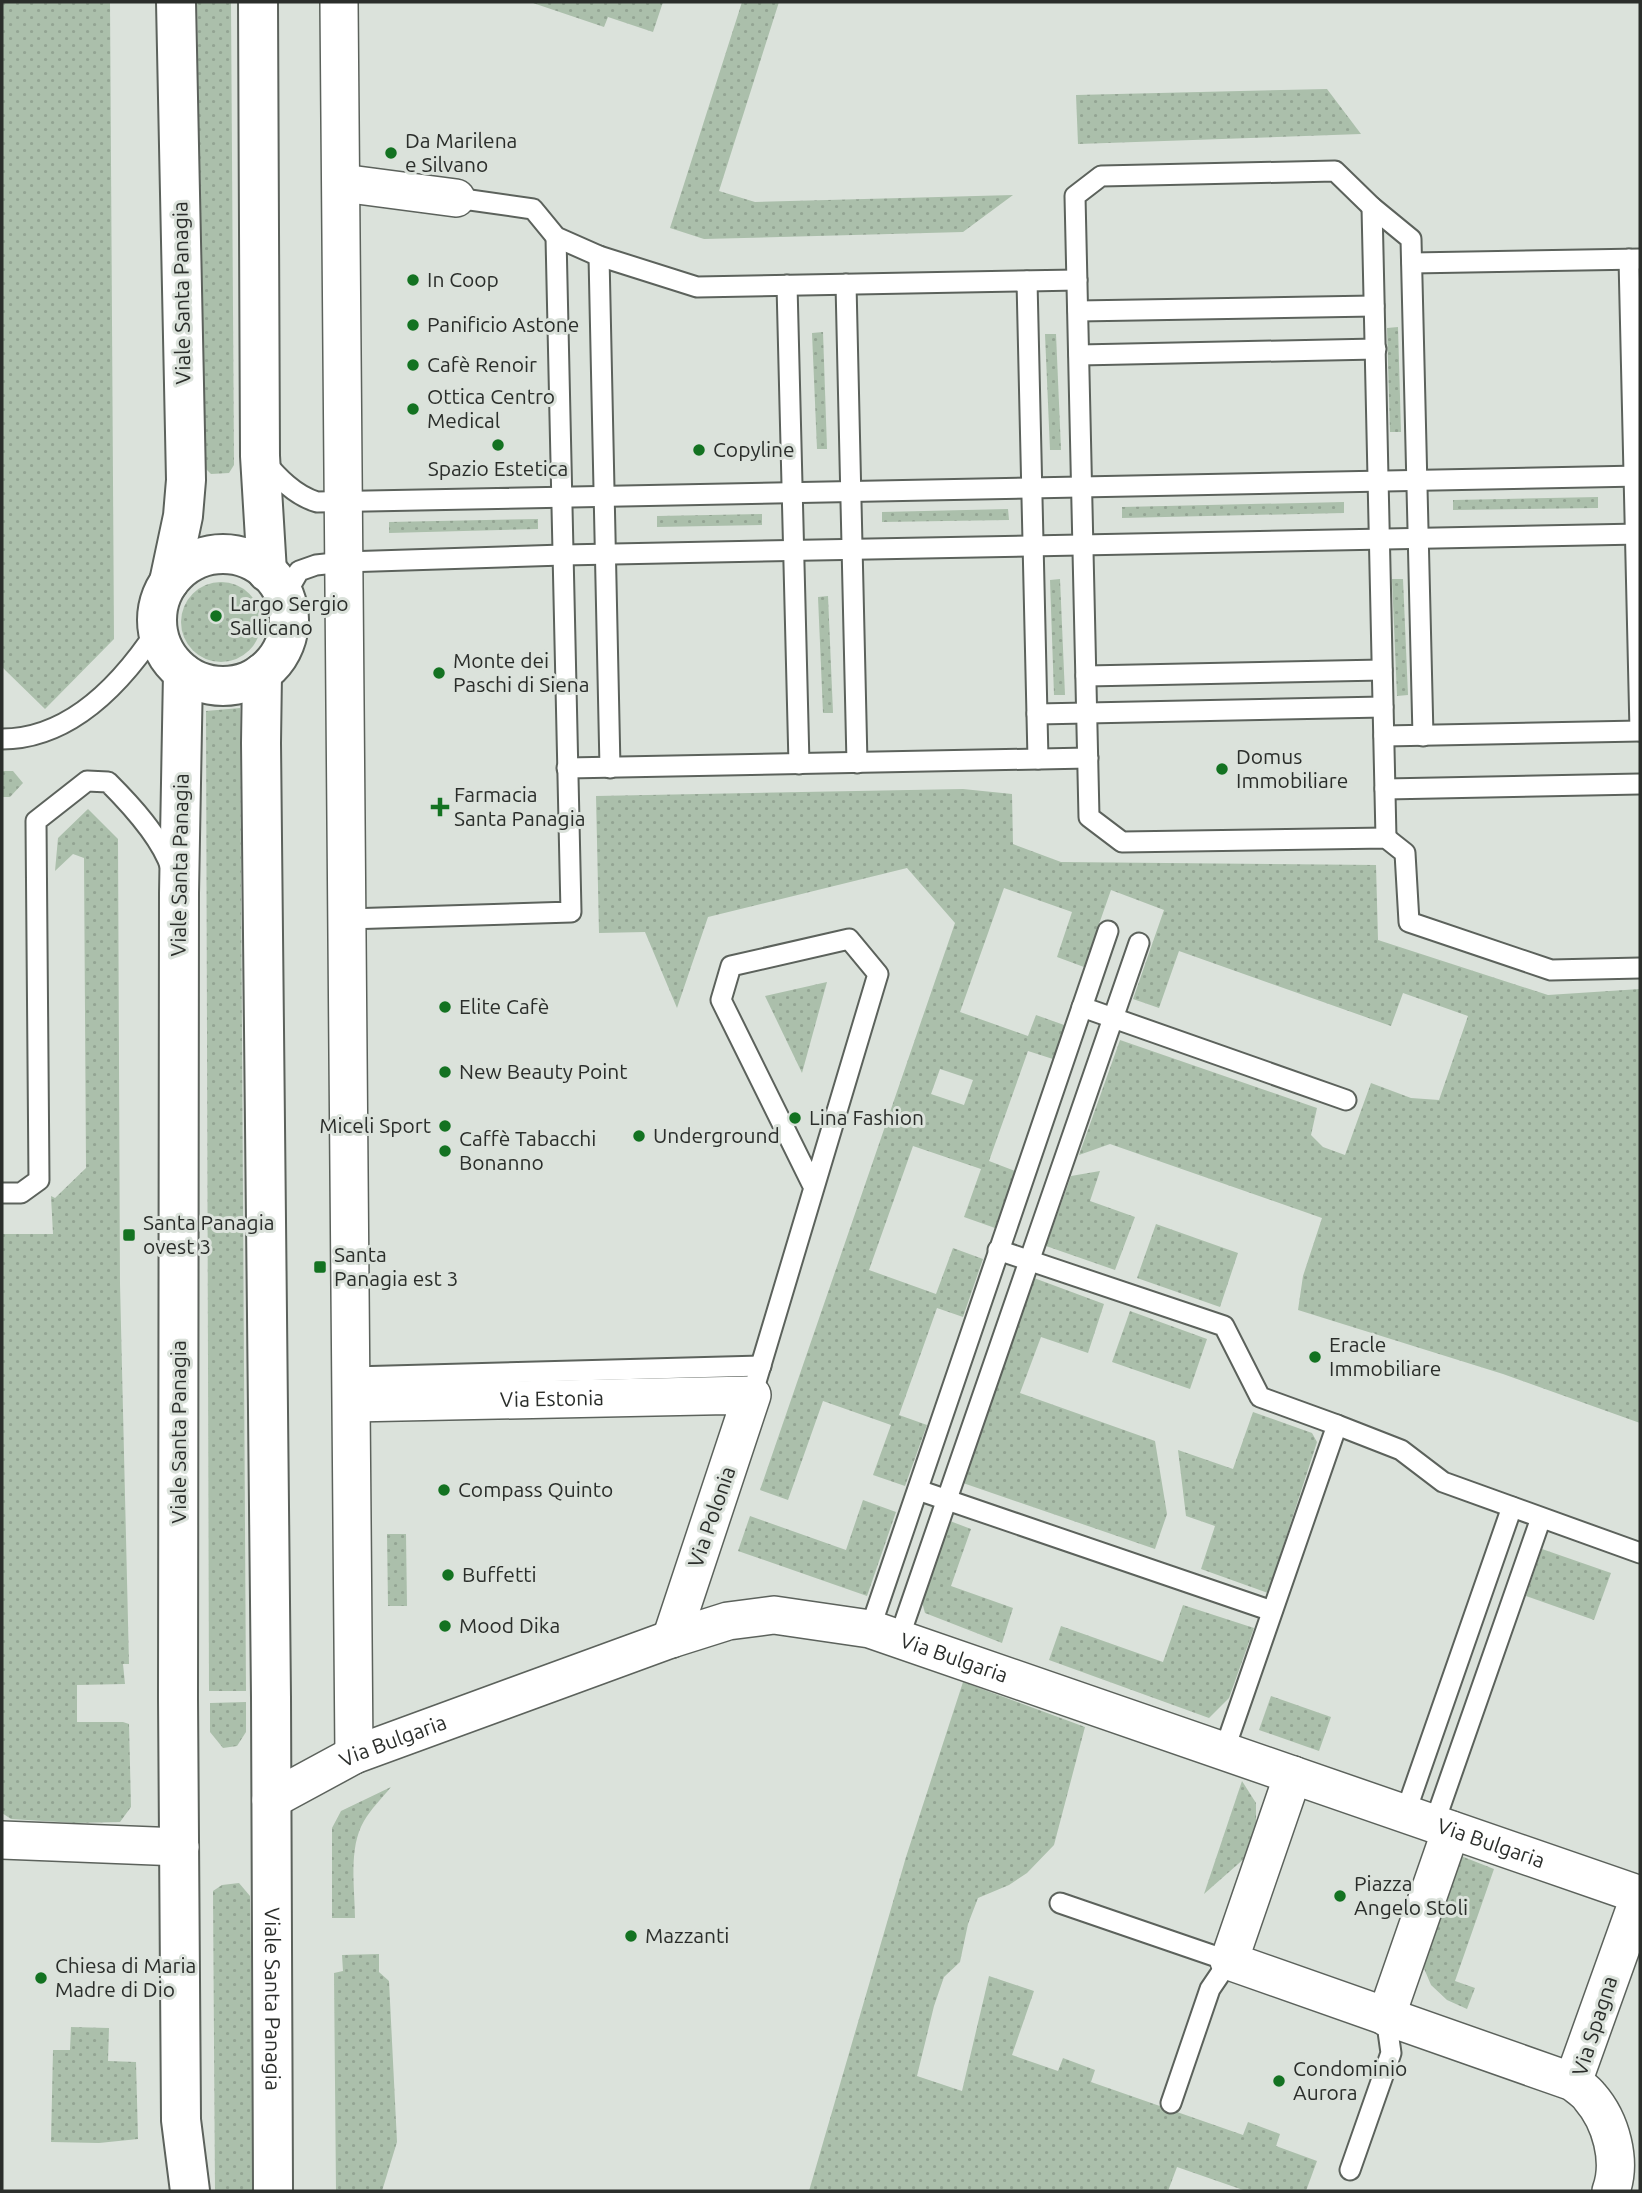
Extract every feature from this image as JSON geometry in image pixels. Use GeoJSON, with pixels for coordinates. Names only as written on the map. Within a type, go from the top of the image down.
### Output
{"type":"FeatureCollection","features":[{"type":"Feature","properties":{"kind":"main road","name":"Viale Santa Panagia"},"geometry":{"type":"LineString","coordinates":[[169,582],[183,516],[186,480],[176,2]]}},
{"type":"Feature","properties":{"kind":"main road"},"geometry":{"type":"LineString","coordinates":[[258,2],[260,456],[276,585],[288,614],[286,639],[275,661],[262,673],[248,682],[231,686],[198,681],[183,673],[171,661],[162,646],[157,613],[169,582],[182,568],[198,559],[216,555],[234,556],[252,562],[276,585]]}},
{"type":"Feature","properties":{"kind":"main road","name":"Viale Santa Panagia"},"geometry":{"type":"LineString","coordinates":[[183,673],[179,893],[181,2120],[190,2191]]}},
{"type":"Feature","properties":{"kind":"main road","name":"Viale Santa Panagia"},"geometry":{"type":"LineString","coordinates":[[262,673],[273,2191]]}},
{"type":"Feature","properties":{"kind":"street"},"geometry":{"type":"LineString","coordinates":[[339,2],[354,1755]]}},
{"type":"Feature","properties":{"kind":"street"},"geometry":{"type":"LineString","coordinates":[[342,183],[456,198]]}},
{"type":"Feature","properties":{"kind":"street","name":"Via Estonia"},"geometry":{"type":"LineString","coordinates":[[352,1390],[757,1380]]}},
{"type":"Feature","properties":{"kind":"street","name":"Via Polonia"},"geometry":{"type":"LineString","coordinates":[[671,1639],[757,1380]]}},
{"type":"Feature","properties":{"kind":"street","name":"Via Bulgaria"},"geometry":{"type":"LineString","coordinates":[[271,1800],[354,1755],[671,1639],[728,1621],[775,1615],[884,1634],[1640,1895]]}},
{"type":"Feature","properties":{"kind":"street"},"geometry":{"type":"LineString","coordinates":[[1293,1775],[1229,1961],[1573,2082]]}},
{"type":"Feature","properties":{"kind":"street"},"geometry":{"type":"LineString","coordinates":[[1387,2017],[1430,1823]]}},
{"type":"Feature","properties":{"kind":"street"},"geometry":{"type":"LineString","coordinates":[[2,1840],[180,1847]]}},
{"type":"Feature","properties":{"kind":"street","name":"Via Spagna"},"geometry":{"type":"LineString","coordinates":[[1611,2191],[1614,2150],[1607,2123],[1590,2096],[1573,2082],[1640,1895]]}},
{"type":"Feature","properties":{"kind":"lane"},"geometry":{"type":"LineString","coordinates":[[1423,736],[1412,239],[1372,208],[1335,171],[1101,176],[1075,196],[1089,817],[1122,842],[1386,838],[1405,853],[1409,922],[1551,970],[1640,968]]}},
{"type":"Feature","properties":{"kind":"lane"},"geometry":{"type":"LineString","coordinates":[[456,198],[533,209],[556,237],[599,256],[697,287],[1077,280]]}},
{"type":"Feature","properties":{"kind":"lane"},"geometry":{"type":"LineString","coordinates":[[1372,208],[1386,838]]}},
{"type":"Feature","properties":{"kind":"lane"},"geometry":{"type":"LineString","coordinates":[[347,919],[571,912],[556,237]]}},
{"type":"Feature","properties":{"kind":"lane"},"geometry":{"type":"LineString","coordinates":[[599,256],[610,768]]}},
{"type":"Feature","properties":{"kind":"lane"},"geometry":{"type":"LineString","coordinates":[[1384,736],[1640,731],[1635,259],[1412,263]]}},
{"type":"Feature","properties":{"kind":"lane"},"geometry":{"type":"LineString","coordinates":[[1027,281],[1038,759]]}},
{"type":"Feature","properties":{"kind":"lane"},"geometry":{"type":"LineString","coordinates":[[846,284],[857,763]]}},
{"type":"Feature","properties":{"kind":"lane"},"geometry":{"type":"LineString","coordinates":[[788,285],[799,764]]}},
{"type":"Feature","properties":{"kind":"lane"},"geometry":{"type":"LineString","coordinates":[[1078,312],[1374,306]]}},
{"type":"Feature","properties":{"kind":"lane"},"geometry":{"type":"LineString","coordinates":[[1079,355],[1376,349]]}},
{"type":"Feature","properties":{"kind":"lane"},"geometry":{"type":"LineString","coordinates":[[260,456],[278,477],[305,498],[317,502],[1637,476]]}},
{"type":"Feature","properties":{"kind":"lane"},"geometry":{"type":"LineString","coordinates":[[276,585],[299,571],[316,565],[344,562],[606,554],[1638,534]]}},
{"type":"Feature","properties":{"kind":"lane"},"geometry":{"type":"LineString","coordinates":[[2,739],[18,739],[45,733],[77,718],[136,661],[158,630]]}},
{"type":"Feature","properties":{"kind":"lane"},"geometry":{"type":"LineString","coordinates":[[1086,676],[1382,670]]}},
{"type":"Feature","properties":{"kind":"lane"},"geometry":{"type":"LineString","coordinates":[[1037,714],[1383,707]]}},
{"type":"Feature","properties":{"kind":"lane"},"geometry":{"type":"LineString","coordinates":[[568,768],[1088,758]]}},
{"type":"Feature","properties":{"kind":"lane"},"geometry":{"type":"LineString","coordinates":[[2,1193],[21,1193],[38,1180],[36,821],[87,781],[108,782],[133,807],[165,850],[179,893]]}},
{"type":"Feature","properties":{"kind":"lane"},"geometry":{"type":"LineString","coordinates":[[1385,789],[1640,784]]}},
{"type":"Feature","properties":{"kind":"lane"},"geometry":{"type":"LineString","coordinates":[[884,1634],[918,1490],[1108,931]]}},
{"type":"Feature","properties":{"kind":"lane"},"geometry":{"type":"LineString","coordinates":[[757,1380],[878,974],[849,939],[731,966],[720,1000],[814,1188]]}},
{"type":"Feature","properties":{"kind":"lane"},"geometry":{"type":"LineString","coordinates":[[884,1634],[946,1500],[1139,943]]}},
{"type":"Feature","properties":{"kind":"lane"},"geometry":{"type":"LineString","coordinates":[[1082,1007],[1346,1100]]}},
{"type":"Feature","properties":{"kind":"lane"},"geometry":{"type":"LineString","coordinates":[[999,1250],[1224,1326],[1259,1396],[1401,1450],[1443,1482],[1640,1553]]}},
{"type":"Feature","properties":{"kind":"lane"},"geometry":{"type":"LineString","coordinates":[[1224,1751],[1336,1425]]}},
{"type":"Feature","properties":{"kind":"lane"},"geometry":{"type":"LineString","coordinates":[[918,1490],[1272,1611]]}},
{"type":"Feature","properties":{"kind":"lane"},"geometry":{"type":"LineString","coordinates":[[1430,1823],[1512,1507]]}},
{"type":"Feature","properties":{"kind":"lane"},"geometry":{"type":"LineString","coordinates":[[1430,1823],[1541,1518]]}},
{"type":"Feature","properties":{"kind":"lane"},"geometry":{"type":"LineString","coordinates":[[1060,1903],[1229,1961],[1210,1989],[1171,2103]]}},
{"type":"Feature","properties":{"kind":"lane"},"geometry":{"type":"LineString","coordinates":[[1350,2170],[1391,2053],[1387,2017]]}},
{"type":"Feature","properties":{"kind":"green space"},"geometry":{"type":"Polygon","coordinates":[[[2,2],[110,2],[114,639],[45,709],[2,667],[2,2]]]}},
{"type":"Feature","properties":{"kind":"green space"},"geometry":{"type":"Polygon","coordinates":[[[197,2],[231,2],[234,465],[229,473],[211,474],[203,466],[197,2]]]}},
{"type":"Feature","properties":{"kind":"green space"},"geometry":{"type":"Polygon","coordinates":[[[530,2],[663,2],[653,32],[608,17],[604,27],[530,2]]]}},
{"type":"Feature","properties":{"kind":"green space"},"geometry":{"type":"Polygon","coordinates":[[[742,2],[779,2],[719,191],[755,202],[1013,195],[963,232],[704,239],[670,228],[742,2]]]}},
{"type":"Feature","properties":{"kind":"green space"},"geometry":{"type":"Polygon","coordinates":[[[1327,89],[1361,134],[1078,144],[1076,95],[1327,89]]]}},
{"type":"Feature","properties":{"kind":"green space"},"geometry":{"type":"Polygon","coordinates":[[[1398,327],[1401,432],[1390,432],[1387,328],[1398,327]]]}},
{"type":"Feature","properties":{"kind":"green space"},"geometry":{"type":"Polygon","coordinates":[[[823,332],[827,449],[817,449],[812,333],[823,332]]]}},
{"type":"Feature","properties":{"kind":"green space"},"geometry":{"type":"Polygon","coordinates":[[[1045,334],[1056,334],[1061,450],[1050,450],[1045,334]]]}},
{"type":"Feature","properties":{"kind":"green space"},"geometry":{"type":"Polygon","coordinates":[[[1598,497],[1598,508],[1453,510],[1453,500],[1598,497]]]}},
{"type":"Feature","properties":{"kind":"green space"},"geometry":{"type":"Polygon","coordinates":[[[1344,502],[1344,513],[1122,518],[1122,507],[1344,502]]]}},
{"type":"Feature","properties":{"kind":"green space"},"geometry":{"type":"Polygon","coordinates":[[[1008,509],[1009,520],[882,522],[882,512],[1008,509]]]}},
{"type":"Feature","properties":{"kind":"green space"},"geometry":{"type":"Polygon","coordinates":[[[762,514],[762,525],[657,527],[657,516],[762,514]]]}},
{"type":"Feature","properties":{"kind":"green space"},"geometry":{"type":"Polygon","coordinates":[[[538,519],[538,529],[389,533],[389,522],[538,519]]]}},
{"type":"Feature","properties":{"kind":"green space"},"geometry":{"type":"Polygon","coordinates":[[[1060,579],[1065,695],[1054,695],[1050,580],[1060,579]]]}},
{"type":"Feature","properties":{"kind":"green space"},"geometry":{"type":"Polygon","coordinates":[[[1392,579],[1403,579],[1408,695],[1397,696],[1392,579]]]}},
{"type":"Feature","properties":{"kind":"green space"},"geometry":{"type":"Polygon","coordinates":[[[221,582],[236,585],[249,594],[258,607],[261,622],[258,637],[249,650],[236,659],[221,662],[206,659],[193,650],[184,637],[181,622],[184,607],[193,594],[206,585],[221,582]]]}},
{"type":"Feature","properties":{"kind":"green space"},"geometry":{"type":"Polygon","coordinates":[[[828,596],[833,713],[823,713],[818,597],[828,596]]]}},
{"type":"Feature","properties":{"kind":"green space"},"geometry":{"type":"Polygon","coordinates":[[[240,708],[246,1691],[209,1691],[206,711],[240,708]]]}},
{"type":"Feature","properties":{"kind":"green space"},"geometry":{"type":"Polygon","coordinates":[[[2,771],[13,771],[23,783],[10,797],[2,797],[2,771]]]}},
{"type":"Feature","properties":{"kind":"green space"},"geometry":{"type":"Polygon","coordinates":[[[963,789],[1012,794],[1013,844],[1061,862],[1376,865],[1378,940],[1548,995],[1640,989],[1640,1423],[1503,1374],[1298,1310],[1303,1276],[1322,1218],[1110,1144],[1079,1155],[1120,1040],[1317,1108],[1311,1135],[1323,1147],[1345,1155],[1371,1083],[1411,1098],[1439,1100],[1468,1016],[1403,993],[1391,1026],[1179,951],[1159,1008],[1133,999],[1164,910],[1111,890],[1084,967],[1057,957],[1072,912],[1004,888],[960,1012],[1028,1036],[1036,1015],[1067,1026],[1056,1060],[1028,1051],[989,1161],[1015,1171],[995,1228],[964,1217],[981,1169],[913,1146],[869,1270],[936,1294],[953,1248],[983,1259],[963,1317],[937,1308],[899,1415],[927,1425],[905,1486],[873,1475],[891,1425],[823,1401],[788,1500],[760,1490],[955,923],[907,868],[708,917],[677,1008],[645,932],[599,933],[596,796],[963,789]],[[940,1069],[931,1094],[964,1105],[973,1080],[940,1069]]]}},
{"type":"Feature","properties":{"kind":"green space"},"geometry":{"type":"Polygon","coordinates":[[[88,809],[118,839],[120,1284],[129,1664],[123,1664],[125,1684],[77,1685],[77,1722],[129,1724],[131,1807],[120,1822],[75,1823],[11,1819],[2,1813],[2,1234],[53,1234],[51,1196],[55,1198],[86,1168],[84,858],[73,854],[55,871],[58,838],[88,809]]]}},
{"type":"Feature","properties":{"kind":"green space"},"geometry":{"type":"Polygon","coordinates":[[[827,982],[802,1073],[765,996],[827,982]]]}},
{"type":"Feature","properties":{"kind":"green space"},"geometry":{"type":"Polygon","coordinates":[[[1100,1171],[1090,1201],[1135,1217],[1115,1270],[1046,1246],[1071,1176],[1100,1171]]]}},
{"type":"Feature","properties":{"kind":"green space"},"geometry":{"type":"Polygon","coordinates":[[[1156,1224],[1238,1253],[1220,1307],[1137,1278],[1156,1224]]]}},
{"type":"Feature","properties":{"kind":"green space"},"geometry":{"type":"Polygon","coordinates":[[[1034,1278],[1104,1304],[1088,1353],[1041,1337],[1020,1393],[1155,1441],[1167,1514],[1155,1549],[963,1483],[1034,1278]]]}},
{"type":"Feature","properties":{"kind":"green space"},"geometry":{"type":"Polygon","coordinates":[[[1130,1311],[1207,1339],[1190,1389],[1112,1362],[1130,1311]]]}},
{"type":"Feature","properties":{"kind":"green space"},"geometry":{"type":"Polygon","coordinates":[[[1253,1412],[1312,1433],[1317,1442],[1268,1593],[1201,1569],[1215,1526],[1186,1516],[1178,1450],[1233,1469],[1253,1412]]]}},
{"type":"Feature","properties":{"kind":"green space"},"geometry":{"type":"Polygon","coordinates":[[[863,1500],[896,1512],[867,1596],[738,1551],[750,1516],[846,1550],[863,1500]]]}},
{"type":"Feature","properties":{"kind":"green space"},"geometry":{"type":"Polygon","coordinates":[[[950,1521],[971,1529],[951,1586],[1013,1608],[1002,1643],[925,1613],[922,1602],[950,1521]]]}},
{"type":"Feature","properties":{"kind":"green space"},"geometry":{"type":"Polygon","coordinates":[[[387,1534],[406,1534],[407,1606],[388,1606],[387,1534]]]}},
{"type":"Feature","properties":{"kind":"green space"},"geometry":{"type":"Polygon","coordinates":[[[1542,1549],[1611,1573],[1594,1620],[1526,1596],[1542,1549]]]}},
{"type":"Feature","properties":{"kind":"green space"},"geometry":{"type":"Polygon","coordinates":[[[1183,1605],[1254,1628],[1229,1698],[1209,1718],[1049,1660],[1061,1626],[1163,1662],[1183,1605]]]}},
{"type":"Feature","properties":{"kind":"green space"},"geometry":{"type":"Polygon","coordinates":[[[963,1682],[1085,1727],[1054,1845],[1027,1873],[1009,1885],[978,1898],[968,1924],[960,1962],[944,1977],[934,2006],[917,2076],[962,2091],[989,1976],[1034,1991],[1012,2055],[1058,2071],[1063,2058],[1095,2070],[1091,2082],[1243,2135],[1248,2122],[1280,2134],[1276,2146],[1317,2161],[1306,2191],[1246,2191],[1177,2167],[1168,2191],[809,2191],[906,1857],[963,1682]]]}},
{"type":"Feature","properties":{"kind":"green space"},"geometry":{"type":"Polygon","coordinates":[[[1271,1696],[1331,1717],[1319,1751],[1259,1730],[1271,1696]]]}},
{"type":"Feature","properties":{"kind":"green space"},"geometry":{"type":"Polygon","coordinates":[[[246,1702],[246,1732],[237,1746],[223,1748],[210,1732],[210,1703],[246,1702]]]}},
{"type":"Feature","properties":{"kind":"green space"},"geometry":{"type":"Polygon","coordinates":[[[1242,1781],[1256,1803],[1256,1823],[1246,1857],[1204,1894],[1242,1781]]]}},
{"type":"Feature","properties":{"kind":"green space"},"geometry":{"type":"Polygon","coordinates":[[[391,1787],[370,1812],[359,1832],[354,1856],[355,1918],[332,1918],[332,1828],[341,1811],[391,1787]]]}},
{"type":"Feature","properties":{"kind":"green space"},"geometry":{"type":"Polygon","coordinates":[[[1461,1856],[1494,1869],[1455,1981],[1475,1988],[1467,2009],[1447,2000],[1431,1985],[1423,1966],[1440,1906],[1461,1856]]]}},
{"type":"Feature","properties":{"kind":"green space"},"geometry":{"type":"Polygon","coordinates":[[[239,1883],[250,1896],[255,2191],[215,2191],[213,1891],[222,1885],[239,1883]]]}},
{"type":"Feature","properties":{"kind":"green space"},"geometry":{"type":"Polygon","coordinates":[[[379,1954],[379,1972],[389,1981],[397,2142],[382,2191],[336,2191],[334,1973],[343,1971],[342,1955],[379,1954]]]}},
{"type":"Feature","properties":{"kind":"green space"},"geometry":{"type":"Polygon","coordinates":[[[71,2027],[109,2028],[108,2061],[136,2062],[138,2139],[99,2143],[51,2142],[53,2050],[70,2050],[71,2027]]]}},
{"type":"Feature","properties":{"kind":"place","name":"Da Marilena e Silvano"},"geometry":{"type":"Point","coordinates":[391,153]}},
{"type":"Feature","properties":{"kind":"place","name":"In Coop"},"geometry":{"type":"Point","coordinates":[413,280]}},
{"type":"Feature","properties":{"kind":"place","name":"Panificio Astone"},"geometry":{"type":"Point","coordinates":[413,325]}},
{"type":"Feature","properties":{"kind":"place","name":"Cafè Renoir"},"geometry":{"type":"Point","coordinates":[413,365]}},
{"type":"Feature","properties":{"kind":"place","name":"Ottica Centro Medical"},"geometry":{"type":"Point","coordinates":[413,409]}},
{"type":"Feature","properties":{"kind":"place","name":"Spazio Estetica"},"geometry":{"type":"Point","coordinates":[498,445]}},
{"type":"Feature","properties":{"kind":"place","name":"Copyline"},"geometry":{"type":"Point","coordinates":[699,450]}},
{"type":"Feature","properties":{"kind":"place","name":"Largo Sergio Sallicano"},"geometry":{"type":"Point","coordinates":[216,616]}},
{"type":"Feature","properties":{"kind":"place","name":"Monte dei Paschi di Siena"},"geometry":{"type":"Point","coordinates":[439,673]}},
{"type":"Feature","properties":{"kind":"place","name":"Domus Immobiliare"},"geometry":{"type":"Point","coordinates":[1222,769]}},
{"type":"Feature","properties":{"kind":"place","name":"Farmacia Santa Panagia"},"geometry":{"type":"Point","coordinates":[440,807]}},
{"type":"Feature","properties":{"kind":"place","name":"Elite Cafè"},"geometry":{"type":"Point","coordinates":[445,1007]}},
{"type":"Feature","properties":{"kind":"place","name":"New Beauty Point"},"geometry":{"type":"Point","coordinates":[445,1072]}},
{"type":"Feature","properties":{"kind":"place","name":"Lina Fashion"},"geometry":{"type":"Point","coordinates":[795,1118]}},
{"type":"Feature","properties":{"kind":"place","name":"Miceli Sport"},"geometry":{"type":"Point","coordinates":[445,1126]}},
{"type":"Feature","properties":{"kind":"place","name":"Underground"},"geometry":{"type":"Point","coordinates":[639,1136]}},
{"type":"Feature","properties":{"kind":"place","name":"Caffè Tabacchi Bonanno"},"geometry":{"type":"Point","coordinates":[445,1151]}},
{"type":"Feature","properties":{"kind":"place","name":"Santa Panagia ovest 3"},"geometry":{"type":"Point","coordinates":[129,1235]}},
{"type":"Feature","properties":{"kind":"place","name":"Santa Panagia est 3"},"geometry":{"type":"Point","coordinates":[320,1267]}},
{"type":"Feature","properties":{"kind":"place","name":"Eracle Immobiliare"},"geometry":{"type":"Point","coordinates":[1315,1357]}},
{"type":"Feature","properties":{"kind":"place","name":"Compass Quinto"},"geometry":{"type":"Point","coordinates":[444,1490]}},
{"type":"Feature","properties":{"kind":"place","name":"Buffetti"},"geometry":{"type":"Point","coordinates":[448,1575]}},
{"type":"Feature","properties":{"kind":"place","name":"Mood Dika"},"geometry":{"type":"Point","coordinates":[445,1626]}},
{"type":"Feature","properties":{"kind":"place","name":"Piazza Angelo Stoli"},"geometry":{"type":"Point","coordinates":[1340,1896]}},
{"type":"Feature","properties":{"kind":"place","name":"Mazzanti"},"geometry":{"type":"Point","coordinates":[631,1936]}},
{"type":"Feature","properties":{"kind":"place","name":"Chiesa di Maria Madre di Dio"},"geometry":{"type":"Point","coordinates":[41,1978]}},
{"type":"Feature","properties":{"kind":"place","name":"Condominio Aurora"},"geometry":{"type":"Point","coordinates":[1279,2081]}}]}
